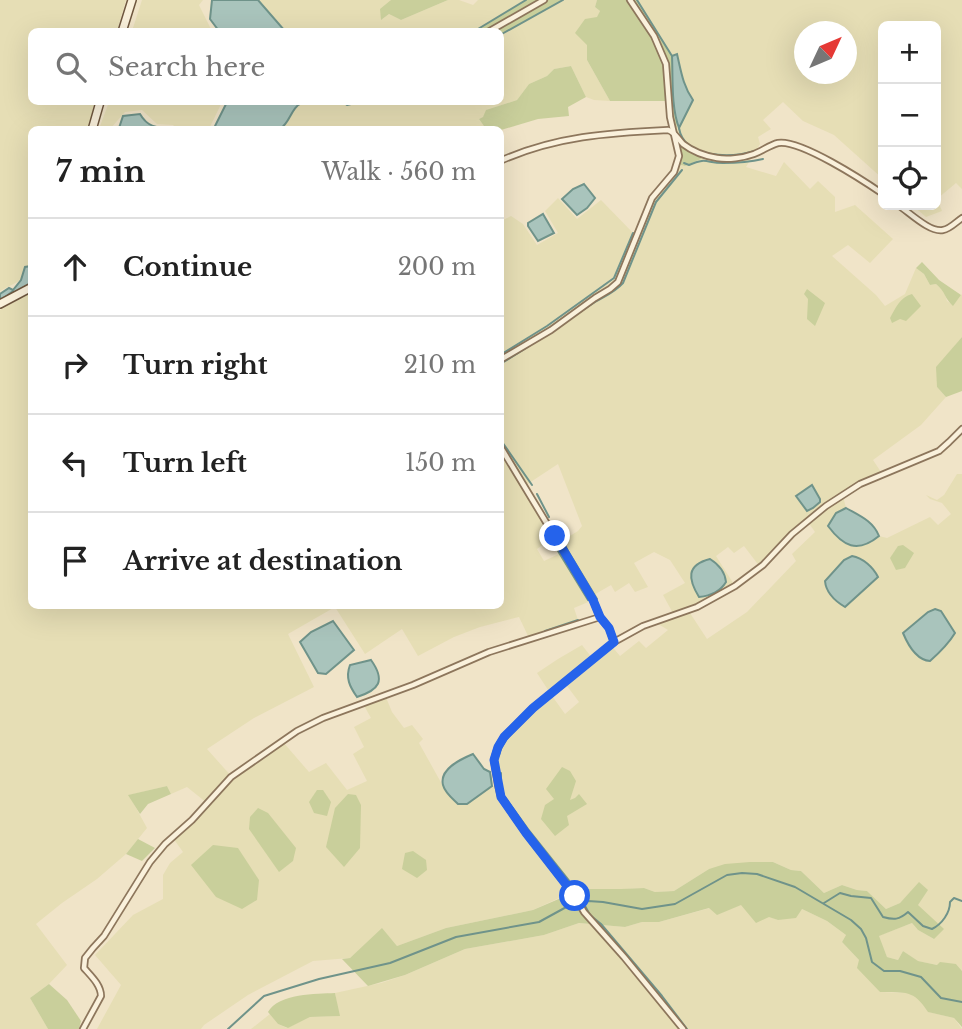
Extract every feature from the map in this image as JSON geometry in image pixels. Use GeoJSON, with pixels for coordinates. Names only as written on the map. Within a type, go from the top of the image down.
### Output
{"type":"FeatureCollection","features":[{"type":"Feature","properties":{"kind":"street"},"geometry":{"type":"LineString","coordinates":[[123,28],[132,0]]}},
{"type":"Feature","properties":{"kind":"street"},"geometry":{"type":"LineString","coordinates":[[495,28],[544,0]]}},
{"type":"Feature","properties":{"kind":"street"},"geometry":{"type":"LineString","coordinates":[[504,358],[551,330],[618,282],[652,198],[678,164],[666,64],[654,36],[630,0]]}},
{"type":"Feature","properties":{"kind":"street"},"geometry":{"type":"LineString","coordinates":[[93,126],[99,105]]}},
{"type":"Feature","properties":{"kind":"street"},"geometry":{"type":"LineString","coordinates":[[504,160],[540,146],[604,133],[673,130]]}},
{"type":"Feature","properties":{"kind":"street"},"geometry":{"type":"LineString","coordinates":[[673,130],[684,145],[703,155],[719,159],[755,154],[781,142],[790,144],[814,153],[878,191]]}},
{"type":"Feature","properties":{"kind":"street"},"geometry":{"type":"LineString","coordinates":[[905,210],[932,230],[942,231],[962,218]]}},
{"type":"Feature","properties":{"kind":"street"},"geometry":{"type":"LineString","coordinates":[[0,304],[28,289]]}},
{"type":"Feature","properties":{"kind":"street"},"geometry":{"type":"LineString","coordinates":[[683,1029],[584,912],[501,797],[494,760],[498,747],[504,737],[533,708],[614,642],[643,626],[697,607],[735,586],[763,565],[792,534],[826,506],[860,484],[939,451],[962,429]]}},
{"type":"Feature","properties":{"kind":"street"},"geometry":{"type":"LineString","coordinates":[[504,453],[593,600],[614,642]]}},
{"type":"Feature","properties":{"kind":"street"},"geometry":{"type":"LineString","coordinates":[[83,1029],[102,992],[84,968],[85,958],[118,916],[149,862],[231,777],[297,731],[323,718],[413,685],[489,652],[600,617]]}},
{"type":"Feature","properties":{"kind":"shaded area"},"geometry":{"type":"Polygon","coordinates":[[[0,0],[126,0],[118,28],[28,28],[28,105],[95,105],[89,126],[28,126],[28,266],[25,267],[21,280],[0,291],[0,0]]]}},
{"type":"Feature","properties":{"kind":"shaded area"},"geometry":{"type":"Polygon","coordinates":[[[142,0],[203,0],[199,5],[210,28],[133,28],[142,0]]]}},
{"type":"Feature","properties":{"kind":"shaded area"},"geometry":{"type":"Polygon","coordinates":[[[258,0],[391,0],[381,20],[389,14],[401,20],[448,0],[459,0],[473,5],[478,0],[526,0],[480,28],[282,28],[258,0]]]}},
{"type":"Feature","properties":{"kind":"shaded area"},"geometry":{"type":"Polygon","coordinates":[[[563,0],[597,0],[595,7],[600,11],[587,45],[587,60],[610,101],[586,97],[571,66],[554,69],[547,76],[529,84],[517,100],[504,104],[504,33],[563,0]]]}},
{"type":"Feature","properties":{"kind":"shaded area"},"geometry":{"type":"Polygon","coordinates":[[[637,0],[962,0],[962,189],[956,183],[941,196],[941,21],[878,21],[878,175],[834,135],[803,121],[783,102],[763,120],[771,129],[758,137],[760,144],[746,167],[776,176],[784,162],[810,189],[818,181],[835,197],[835,212],[855,205],[893,239],[870,263],[848,245],[832,256],[885,306],[905,294],[916,268],[924,274],[930,285],[936,284],[944,291],[947,301],[953,305],[962,294],[962,337],[947,355],[937,387],[946,397],[921,425],[873,460],[883,475],[860,484],[843,496],[846,508],[835,513],[870,543],[879,536],[887,538],[930,517],[938,525],[951,514],[942,503],[926,495],[937,500],[944,495],[957,474],[962,474],[962,971],[956,964],[937,965],[917,961],[903,951],[898,960],[887,957],[878,936],[912,923],[918,930],[934,939],[918,905],[919,883],[900,903],[886,909],[867,891],[842,885],[824,893],[801,871],[791,870],[773,862],[709,869],[674,891],[655,892],[644,888],[572,892],[533,910],[446,928],[397,946],[382,929],[350,958],[313,961],[248,995],[201,1029],[97,1029],[121,985],[95,955],[133,915],[163,899],[163,875],[170,863],[183,852],[173,838],[207,803],[187,787],[171,794],[167,786],[129,795],[147,828],[126,854],[36,924],[67,965],[49,984],[30,998],[48,1029],[0,1029],[0,310],[28,295],[28,609],[332,609],[288,634],[314,687],[254,718],[207,749],[232,777],[283,742],[309,772],[326,763],[347,790],[367,781],[353,754],[364,747],[354,727],[371,718],[362,702],[385,695],[392,712],[404,728],[412,725],[423,739],[419,743],[448,795],[467,804],[492,786],[498,785],[494,760],[504,737],[550,693],[537,673],[582,645],[592,658],[610,644],[620,656],[639,641],[646,648],[668,630],[655,622],[674,615],[663,595],[685,583],[670,560],[654,552],[634,563],[648,587],[635,592],[629,583],[615,592],[611,585],[592,596],[593,600],[574,608],[579,623],[530,640],[519,617],[454,637],[418,656],[402,629],[365,654],[336,609],[504,609],[504,220],[511,216],[523,224],[537,245],[558,233],[545,211],[558,198],[577,219],[601,200],[636,236],[652,198],[678,164],[685,166],[701,159],[684,145],[673,130],[679,127],[693,99],[683,82],[677,55],[672,56],[637,0]],[[558,464],[526,485],[555,536],[537,549],[544,561],[563,552],[558,543],[582,526],[558,464]],[[808,522],[760,567],[744,546],[734,553],[728,547],[716,556],[735,586],[688,610],[707,639],[747,612],[796,561],[792,554],[815,532],[808,522]],[[564,682],[550,693],[565,714],[579,702],[564,682]]]}},
{"type":"Feature","properties":{"kind":"shaded area"},"geometry":{"type":"Polygon","coordinates":[[[108,105],[221,105],[210,126],[157,124],[142,110],[125,112],[113,126],[100,126],[108,105]]]}},
{"type":"Feature","properties":{"kind":"shaded area"},"geometry":{"type":"Polygon","coordinates":[[[296,105],[502,105],[487,110],[479,119],[484,126],[285,126],[296,105]]]}},
{"type":"Feature","properties":{"kind":"shaded area"},"geometry":{"type":"Polygon","coordinates":[[[941,209],[942,211],[926,217],[918,210],[941,209]]]}},
{"type":"Feature","properties":{"kind":"shaded area"},"geometry":{"type":"Polygon","coordinates":[[[742,904],[778,920],[802,909],[827,921],[846,935],[842,942],[859,960],[880,992],[911,993],[921,1000],[929,1012],[954,1018],[962,1029],[251,1029],[270,1014],[278,1024],[287,1028],[310,1017],[339,1016],[335,993],[405,975],[465,949],[544,935],[579,923],[625,927],[642,922],[659,922],[710,908],[717,914],[742,904]]]}},
{"type":"Feature","properties":{"kind":"green space"},"geometry":{"type":"Polygon","coordinates":[[[391,0],[448,0],[401,20],[389,14],[381,20],[380,9],[391,0]]]}},
{"type":"Feature","properties":{"kind":"green space"},"geometry":{"type":"Polygon","coordinates":[[[526,0],[563,0],[504,33],[504,28],[480,28],[526,0]]]}},
{"type":"Feature","properties":{"kind":"green space"},"geometry":{"type":"Polygon","coordinates":[[[597,0],[637,0],[672,56],[677,127],[673,131],[669,101],[610,101],[587,60],[587,45],[575,33],[585,19],[597,17],[600,11],[595,7],[597,0]]]}},
{"type":"Feature","properties":{"kind":"green space"},"geometry":{"type":"Polygon","coordinates":[[[571,66],[586,97],[568,107],[569,116],[538,119],[504,129],[504,126],[484,126],[479,119],[486,110],[517,100],[529,84],[547,76],[554,69],[571,66]]]}},
{"type":"Feature","properties":{"kind":"green space"},"geometry":{"type":"Polygon","coordinates":[[[673,131],[684,145],[703,154],[701,159],[685,166],[678,164],[679,156],[673,131]]]}},
{"type":"Feature","properties":{"kind":"green space"},"geometry":{"type":"Polygon","coordinates":[[[922,262],[939,280],[961,295],[953,306],[939,287],[936,284],[930,285],[924,274],[916,268],[922,262]]]}},
{"type":"Feature","properties":{"kind":"green space"},"geometry":{"type":"Polygon","coordinates":[[[807,289],[825,303],[815,326],[807,319],[808,299],[804,294],[807,289]]]}},
{"type":"Feature","properties":{"kind":"green space"},"geometry":{"type":"Polygon","coordinates":[[[912,294],[921,306],[906,321],[900,319],[892,323],[890,318],[898,304],[912,294]]]}},
{"type":"Feature","properties":{"kind":"green space"},"geometry":{"type":"Polygon","coordinates":[[[962,337],[962,391],[946,397],[937,387],[936,367],[962,337]]]}},
{"type":"Feature","properties":{"kind":"green space"},"geometry":{"type":"Polygon","coordinates":[[[903,545],[914,553],[905,568],[896,570],[890,558],[898,546],[903,545]]]}},
{"type":"Feature","properties":{"kind":"green space"},"geometry":{"type":"Polygon","coordinates":[[[562,767],[570,771],[576,781],[570,800],[579,794],[587,804],[567,816],[569,825],[555,836],[541,819],[545,805],[554,799],[546,789],[562,767]]]}},
{"type":"Feature","properties":{"kind":"green space"},"geometry":{"type":"Polygon","coordinates":[[[167,786],[171,794],[148,804],[140,814],[128,795],[167,786]]]}},
{"type":"Feature","properties":{"kind":"green space"},"geometry":{"type":"Polygon","coordinates":[[[317,790],[323,790],[331,802],[327,816],[314,813],[309,802],[317,790]]]}},
{"type":"Feature","properties":{"kind":"green space"},"geometry":{"type":"Polygon","coordinates":[[[348,794],[356,795],[361,805],[360,848],[344,867],[326,847],[335,808],[348,794]]]}},
{"type":"Feature","properties":{"kind":"green space"},"geometry":{"type":"Polygon","coordinates":[[[258,808],[268,813],[296,848],[293,861],[279,872],[249,829],[250,817],[258,808]]]}},
{"type":"Feature","properties":{"kind":"green space"},"geometry":{"type":"Polygon","coordinates":[[[138,839],[155,848],[142,861],[126,854],[138,839]]]}},
{"type":"Feature","properties":{"kind":"green space"},"geometry":{"type":"Polygon","coordinates":[[[213,845],[238,848],[259,880],[257,900],[242,909],[216,897],[191,865],[213,845]]]}},
{"type":"Feature","properties":{"kind":"green space"},"geometry":{"type":"Polygon","coordinates":[[[413,851],[426,860],[427,870],[417,878],[402,869],[405,853],[413,851]]]}},
{"type":"Feature","properties":{"kind":"green space"},"geometry":{"type":"Polygon","coordinates":[[[773,862],[791,870],[801,871],[824,893],[842,885],[867,891],[886,909],[900,903],[919,882],[928,890],[918,905],[944,929],[934,939],[918,930],[912,923],[879,936],[887,957],[898,960],[903,951],[918,961],[937,965],[940,962],[956,964],[962,971],[962,1027],[954,1018],[928,1012],[913,996],[880,992],[857,968],[859,960],[842,942],[846,935],[827,921],[802,909],[796,918],[778,920],[769,917],[756,923],[741,905],[717,915],[709,908],[659,922],[642,922],[625,927],[579,923],[544,935],[465,949],[405,975],[368,986],[342,959],[350,958],[382,928],[397,946],[446,928],[533,910],[582,889],[644,888],[655,892],[674,891],[709,869],[725,864],[773,862]]]}},
{"type":"Feature","properties":{"kind":"green space"},"geometry":{"type":"Polygon","coordinates":[[[49,984],[67,1000],[81,1021],[79,1029],[48,1029],[30,998],[49,984]]]}},
{"type":"Feature","properties":{"kind":"green space"},"geometry":{"type":"Polygon","coordinates":[[[335,993],[340,1016],[310,1017],[288,1028],[278,1024],[268,1012],[280,1001],[289,998],[335,993]]]}},
{"type":"Feature","properties":{"kind":"water"},"geometry":{"type":"Polygon","coordinates":[[[212,0],[258,0],[282,28],[217,28],[210,19],[212,0]]]}},
{"type":"Feature","properties":{"kind":"water"},"geometry":{"type":"Polygon","coordinates":[[[677,54],[685,84],[693,100],[679,128],[675,111],[672,56],[677,54]]]}},
{"type":"Feature","properties":{"kind":"water"},"geometry":{"type":"Polygon","coordinates":[[[226,105],[299,105],[283,126],[215,126],[226,105]]]}},
{"type":"Feature","properties":{"kind":"water"},"geometry":{"type":"Polygon","coordinates":[[[140,114],[152,126],[120,126],[123,116],[140,114]]]}},
{"type":"Feature","properties":{"kind":"water"},"geometry":{"type":"Polygon","coordinates":[[[584,184],[595,198],[577,215],[562,199],[584,184]]]}},
{"type":"Feature","properties":{"kind":"water"},"geometry":{"type":"Polygon","coordinates":[[[543,214],[554,233],[538,241],[528,223],[543,214]]]}},
{"type":"Feature","properties":{"kind":"water"},"geometry":{"type":"Polygon","coordinates":[[[28,266],[28,286],[15,293],[13,291],[0,301],[0,294],[9,288],[13,290],[21,280],[25,267],[28,266]]]}},
{"type":"Feature","properties":{"kind":"water"},"geometry":{"type":"Polygon","coordinates":[[[812,485],[820,502],[807,511],[796,496],[812,485]]]}},
{"type":"Feature","properties":{"kind":"water"},"geometry":{"type":"Polygon","coordinates":[[[846,508],[870,523],[879,536],[871,542],[857,546],[839,539],[828,526],[836,513],[846,508]]]}},
{"type":"Feature","properties":{"kind":"water"},"geometry":{"type":"Polygon","coordinates":[[[852,556],[867,564],[878,577],[845,607],[832,596],[825,581],[844,560],[852,556]]]}},
{"type":"Feature","properties":{"kind":"water"},"geometry":{"type":"Polygon","coordinates":[[[710,559],[721,569],[726,582],[714,593],[699,597],[691,573],[697,565],[710,559]]]}},
{"type":"Feature","properties":{"kind":"water"},"geometry":{"type":"Polygon","coordinates":[[[935,609],[941,611],[955,633],[930,661],[917,655],[903,633],[935,609]]]}},
{"type":"Feature","properties":{"kind":"water"},"geometry":{"type":"Polygon","coordinates":[[[333,621],[354,650],[326,674],[318,673],[300,642],[311,632],[333,621]]]}},
{"type":"Feature","properties":{"kind":"water"},"geometry":{"type":"Polygon","coordinates":[[[371,660],[376,667],[378,684],[371,691],[357,697],[349,682],[350,665],[371,660]]]}},
{"type":"Feature","properties":{"kind":"water"},"geometry":{"type":"Polygon","coordinates":[[[473,754],[484,769],[490,772],[492,786],[467,804],[458,804],[445,791],[444,774],[452,765],[473,754]]]}},
{"type":"Feature","properties":{"kind":"waterway"},"geometry":{"type":"LineString","coordinates":[[480,28],[526,0]]}},
{"type":"Feature","properties":{"kind":"waterway"},"geometry":{"type":"LineString","coordinates":[[504,33],[563,0]]}},
{"type":"Feature","properties":{"kind":"waterway"},"geometry":{"type":"LineString","coordinates":[[637,0],[672,56]]}},
{"type":"Feature","properties":{"kind":"waterway"},"geometry":{"type":"LineString","coordinates":[[679,128],[683,138],[699,151],[722,155],[755,151]]}},
{"type":"Feature","properties":{"kind":"waterway"},"geometry":{"type":"LineString","coordinates":[[684,163],[733,163],[763,159]]}},
{"type":"Feature","properties":{"kind":"waterway"},"geometry":{"type":"LineString","coordinates":[[504,362],[623,283],[656,202],[682,170]]}},
{"type":"Feature","properties":{"kind":"waterway"},"geometry":{"type":"LineString","coordinates":[[504,353],[547,326],[614,278],[633,233]]}},
{"type":"Feature","properties":{"kind":"waterway"},"geometry":{"type":"LineString","coordinates":[[504,445],[532,485]]}},
{"type":"Feature","properties":{"kind":"waterway"},"geometry":{"type":"LineString","coordinates":[[537,494],[549,517]]}},
{"type":"Feature","properties":{"kind":"waterway"},"geometry":{"type":"LineString","coordinates":[[539,515],[553,540]]}},
{"type":"Feature","properties":{"kind":"waterway"},"geometry":{"type":"LineString","coordinates":[[552,522],[597,599]]}},
{"type":"Feature","properties":{"kind":"waterway"},"geometry":{"type":"LineString","coordinates":[[558,551],[588,600]]}},
{"type":"Feature","properties":{"kind":"waterway"},"geometry":{"type":"LineString","coordinates":[[545,631],[578,620]]}},
{"type":"Feature","properties":{"kind":"waterway"},"geometry":{"type":"LineString","coordinates":[[499,755],[513,731],[550,697]]}},
{"type":"Feature","properties":{"kind":"waterway"},"geometry":{"type":"LineString","coordinates":[[501,773],[504,796],[575,888]]}},
{"type":"Feature","properties":{"kind":"waterway"},"geometry":{"type":"LineString","coordinates":[[582,903],[603,902],[642,909],[675,904],[727,875],[757,874],[795,887],[851,920],[866,938],[872,962],[884,971],[900,971],[921,977],[941,998],[962,1002]]}},
{"type":"Feature","properties":{"kind":"waterway"},"geometry":{"type":"LineString","coordinates":[[578,893],[590,915],[601,924],[687,1029]]}},
{"type":"Feature","properties":{"kind":"waterway"},"geometry":{"type":"LineString","coordinates":[[824,903],[840,893],[871,898],[883,917],[896,919],[908,912],[923,926],[932,929],[945,918],[954,898],[962,901]]}},
{"type":"Feature","properties":{"kind":"waterway"},"geometry":{"type":"LineString","coordinates":[[228,1029],[264,996],[319,979],[390,963],[456,937],[539,922],[577,904]]}},
{"type":"Feature","properties":{"kind":"route"},"geometry":{"type":"LineString","coordinates":[[555,536],[593,600],[600,617],[609,628],[614,642],[533,708],[504,737],[494,760],[501,797],[575,896]]}}]}
